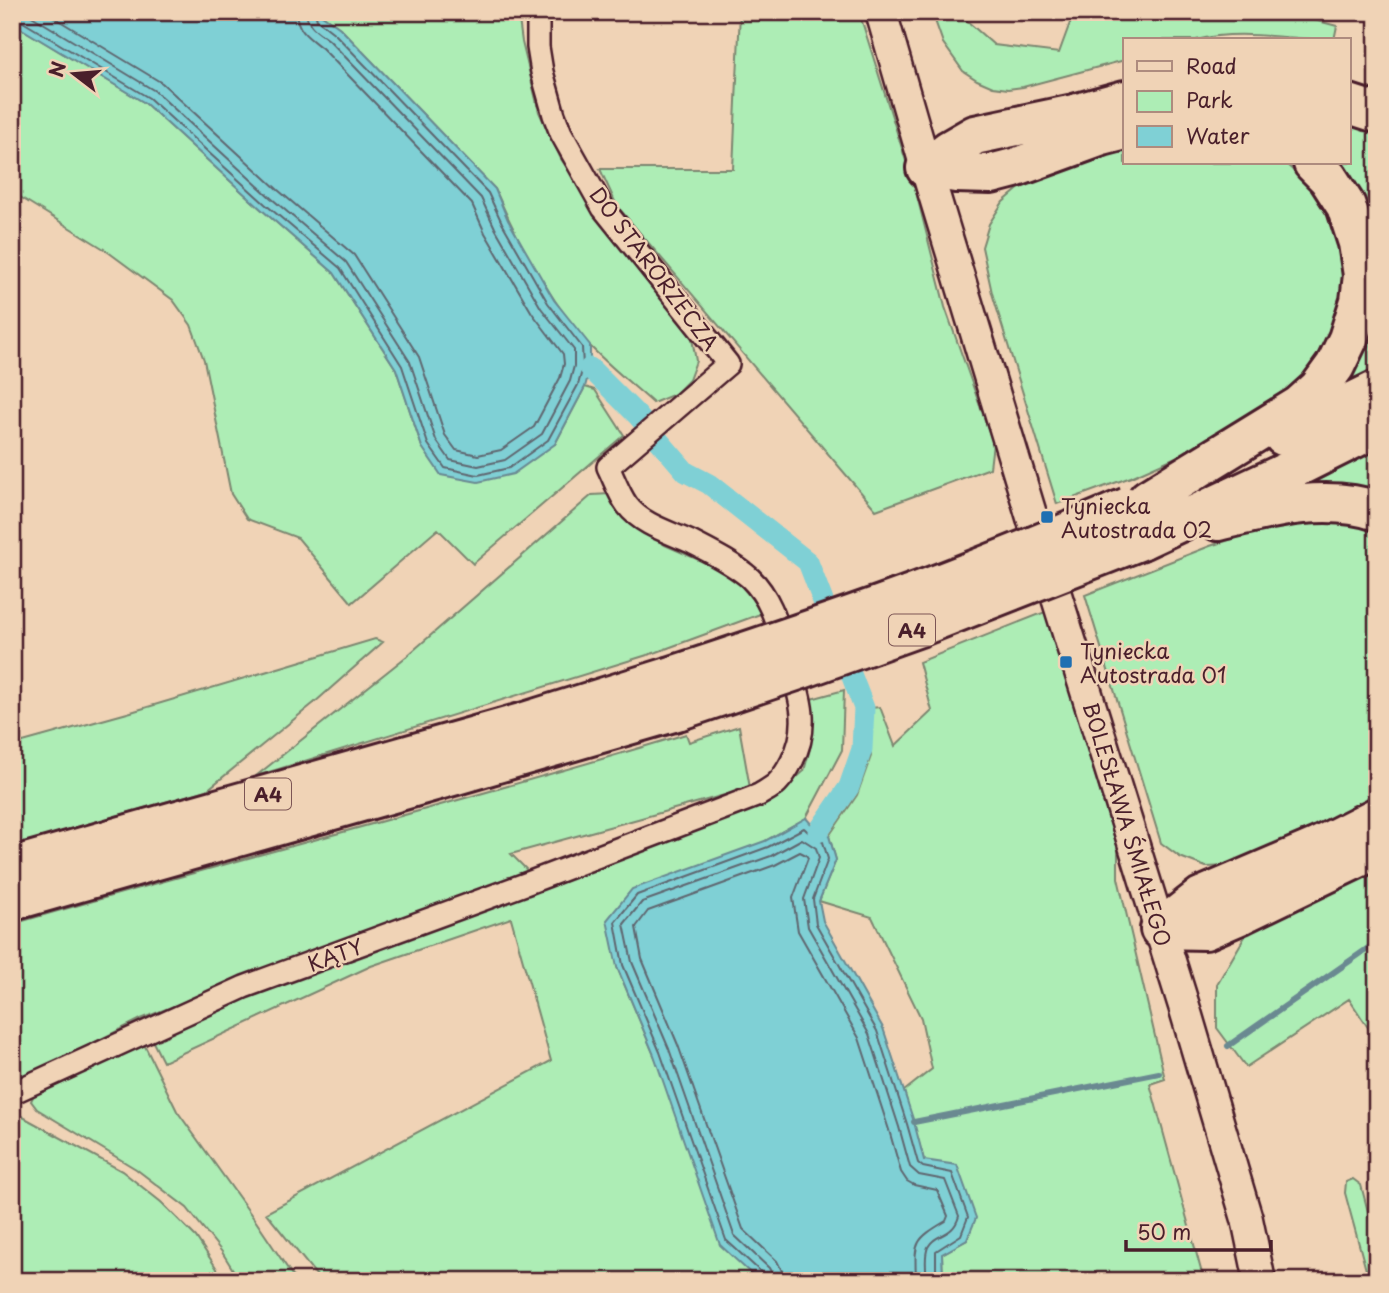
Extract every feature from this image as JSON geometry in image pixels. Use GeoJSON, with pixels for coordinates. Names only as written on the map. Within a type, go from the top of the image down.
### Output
{"type":"FeatureCollection","features":[{"type":"Feature","properties":{"kind":"highway"},"geometry":{"type":"LineString","coordinates":[[926,168],[975,135],[1123,101]]}},
{"type":"Feature","properties":{"kind":"highway"},"geometry":{"type":"LineString","coordinates":[[1350,104],[1377,113]]}},
{"type":"Feature","properties":{"kind":"highway"},"geometry":{"type":"LineString","coordinates":[[926,168],[956,173],[991,174],[1123,131]]}},
{"type":"Feature","properties":{"kind":"highway"},"geometry":{"type":"LineString","coordinates":[[1139,515],[1299,406],[1319,388],[1335,366],[1348,339],[1360,301],[1363,275],[1358,243],[1346,205],[1328,178],[1314,164]]}},
{"type":"Feature","properties":{"kind":"highway","name":"A4"},"geometry":{"type":"LineString","coordinates":[[12,867],[525,722],[799,670],[919,627],[1139,515],[1277,439],[1377,390]]}},
{"type":"Feature","properties":{"kind":"highway","name":"A4"},"geometry":{"type":"LineString","coordinates":[[1139,515],[1295,468],[1377,427]]}},
{"type":"Feature","properties":{"kind":"highway"},"geometry":{"type":"LineString","coordinates":[[1139,515],[1243,515],[1290,506],[1331,503],[1377,511]]}},
{"type":"Feature","properties":{"kind":"highway","name":"A4"},"geometry":{"type":"LineString","coordinates":[[12,901],[443,779],[674,693]]}},
{"type":"Feature","properties":{"kind":"highway"},"geometry":{"type":"LineString","coordinates":[[1160,929],[1201,897],[1318,847],[1377,817]]}},
{"type":"Feature","properties":{"kind":"highway"},"geometry":{"type":"LineString","coordinates":[[1160,929],[1205,930],[1377,849]]}},
{"type":"Feature","properties":{"kind":"street","name":"DO STARORZECZA"},"geometry":{"type":"LineString","coordinates":[[538,12],[538,47],[542,72],[561,133],[603,208],[728,363],[637,442]]}},
{"type":"Feature","properties":{"kind":"street","name":"BOLESŁAWA ŚMIAŁEGO"},"geometry":{"type":"LineString","coordinates":[[881,12],[926,168],[1247,1219],[1261,1281]]}},
{"type":"Feature","properties":{"kind":"street","name":"KĄTY"},"geometry":{"type":"LineString","coordinates":[[12,1093],[244,988],[759,795],[776,783],[788,770],[796,755],[802,739],[804,718],[773,612],[763,593],[737,568],[692,543],[648,524],[628,506],[608,467],[637,442]]}},
{"type":"Feature","properties":{"kind":"green space"},"geometry":{"type":"Polygon","coordinates":[[[318,12],[518,12],[522,42],[539,112],[561,159],[599,214],[690,327],[696,361],[689,380],[675,394],[653,403],[589,345],[561,310],[536,270],[495,189],[340,28],[318,12]]]}},
{"type":"Feature","properties":{"kind":"green space"},"geometry":{"type":"Polygon","coordinates":[[[740,12],[859,12],[917,196],[945,307],[993,443],[990,468],[876,510],[617,206],[600,169],[733,169],[740,12]]]}},
{"type":"Feature","properties":{"kind":"green space"},"geometry":{"type":"Polygon","coordinates":[[[932,12],[957,12],[994,45],[1059,53],[1074,12],[1284,12],[1337,26],[1334,38],[1230,35],[1207,38],[1123,38],[1123,61],[1008,89],[993,87],[963,71],[943,43],[932,12]]]}},
{"type":"Feature","properties":{"kind":"green space"},"geometry":{"type":"Polygon","coordinates":[[[12,23],[145,103],[334,273],[396,369],[422,447],[555,444],[585,387],[595,390],[624,435],[473,564],[438,529],[352,603],[298,538],[247,519],[231,494],[204,360],[191,325],[173,300],[104,249],[12,192],[12,23]]]}},
{"type":"Feature","properties":{"kind":"green space"},"geometry":{"type":"Polygon","coordinates":[[[1350,116],[1377,126],[1377,368],[1334,389],[1358,339],[1322,164],[1350,164],[1350,116]]]}},
{"type":"Feature","properties":{"kind":"green space"},"geometry":{"type":"Polygon","coordinates":[[[1123,149],[1123,164],[1286,164],[1309,185],[1325,208],[1338,244],[1344,272],[1336,324],[1300,384],[1255,422],[1131,477],[1057,504],[992,293],[982,247],[989,224],[1003,202],[1029,180],[1123,149]]]}},
{"type":"Feature","properties":{"kind":"green space"},"geometry":{"type":"Polygon","coordinates":[[[1377,448],[1377,498],[1291,495],[1377,448]]]}},
{"type":"Feature","properties":{"kind":"green space"},"geometry":{"type":"Polygon","coordinates":[[[610,494],[633,523],[665,545],[715,567],[739,583],[763,613],[657,652],[256,776],[407,656],[592,495],[610,494]]]}},
{"type":"Feature","properties":{"kind":"green space"},"geometry":{"type":"Polygon","coordinates":[[[1353,518],[1377,527],[1377,805],[1230,866],[1206,867],[1180,857],[1161,843],[1085,595],[1210,546],[1271,527],[1353,518]]]}},
{"type":"Feature","properties":{"kind":"green space"},"geometry":{"type":"Polygon","coordinates":[[[1045,612],[1118,849],[1118,878],[1165,1079],[1150,1084],[1204,1281],[986,1281],[983,1277],[969,1275],[961,1281],[943,1281],[942,1254],[967,1240],[924,1160],[904,1091],[932,1069],[921,1018],[872,917],[819,901],[836,860],[829,836],[857,795],[871,756],[871,708],[880,707],[895,746],[932,711],[919,662],[1045,612]]]}},
{"type":"Feature","properties":{"kind":"green space"},"geometry":{"type":"Polygon","coordinates":[[[375,639],[383,642],[314,703],[207,790],[12,846],[12,745],[375,639]]]}},
{"type":"Feature","properties":{"kind":"green space"},"geometry":{"type":"Polygon","coordinates":[[[844,690],[842,750],[806,818],[765,841],[617,967],[654,1055],[759,1281],[321,1281],[266,1213],[551,1061],[511,918],[371,966],[163,1062],[152,1040],[262,987],[775,797],[804,771],[811,745],[811,699],[844,690]]]}},
{"type":"Feature","properties":{"kind":"green space"},"geometry":{"type":"Polygon","coordinates":[[[739,726],[750,788],[511,854],[530,873],[280,964],[141,1019],[12,1084],[12,924],[686,734],[689,742],[739,726]]]}},
{"type":"Feature","properties":{"kind":"green space"},"geometry":{"type":"Polygon","coordinates":[[[1377,859],[1377,1041],[1349,999],[1246,1067],[1217,1028],[1217,984],[1250,928],[1377,859]]]}},
{"type":"Feature","properties":{"kind":"green space"},"geometry":{"type":"Polygon","coordinates":[[[143,1042],[177,1111],[296,1281],[240,1281],[222,1252],[187,1208],[136,1169],[37,1109],[31,1101],[36,1090],[143,1042]]]}},
{"type":"Feature","properties":{"kind":"green space"},"geometry":{"type":"Polygon","coordinates":[[[12,1111],[122,1171],[161,1202],[196,1237],[225,1281],[12,1281],[12,1111]]]}},
{"type":"Feature","properties":{"kind":"green space"},"geometry":{"type":"Polygon","coordinates":[[[1353,1179],[1361,1185],[1377,1246],[1377,1281],[1369,1281],[1345,1193],[1346,1182],[1353,1179]]]}},
{"type":"Feature","properties":{"kind":"water"},"geometry":{"type":"Polygon","coordinates":[[[12,12],[318,12],[340,28],[495,189],[508,220],[554,300],[590,345],[590,368],[585,387],[555,444],[513,474],[478,482],[441,475],[422,447],[396,369],[334,273],[145,103],[12,23],[12,12]]]}},
{"type":"Feature","properties":{"kind":"water"},"geometry":{"type":"Polygon","coordinates":[[[806,818],[818,832],[829,836],[836,860],[819,901],[823,921],[883,1028],[924,1160],[957,1165],[976,1218],[967,1240],[942,1254],[943,1281],[759,1281],[720,1245],[654,1055],[617,967],[607,920],[632,889],[765,841],[806,818]]]}},
{"type":"Feature","properties":{"kind":"waterway"},"geometry":{"type":"LineString","coordinates":[[590,368],[637,415],[686,472],[709,484],[808,562],[864,708],[862,749],[849,787],[818,832]]}},
{"type":"Feature","properties":{"kind":"waterway"},"geometry":{"type":"LineString","coordinates":[[1228,1046],[1377,942]]}},
{"type":"Feature","properties":{"kind":"waterway"},"geometry":{"type":"LineString","coordinates":[[914,1122],[1159,1073]]}},
{"type":"Feature","properties":{"kind":"place","name":"Tyniecka Autostrada 02"},"geometry":{"type":"Point","coordinates":[1047,517]}},
{"type":"Feature","properties":{"kind":"place","name":"Tyniecka Autostrada 01"},"geometry":{"type":"Point","coordinates":[1066,662]}}]}
